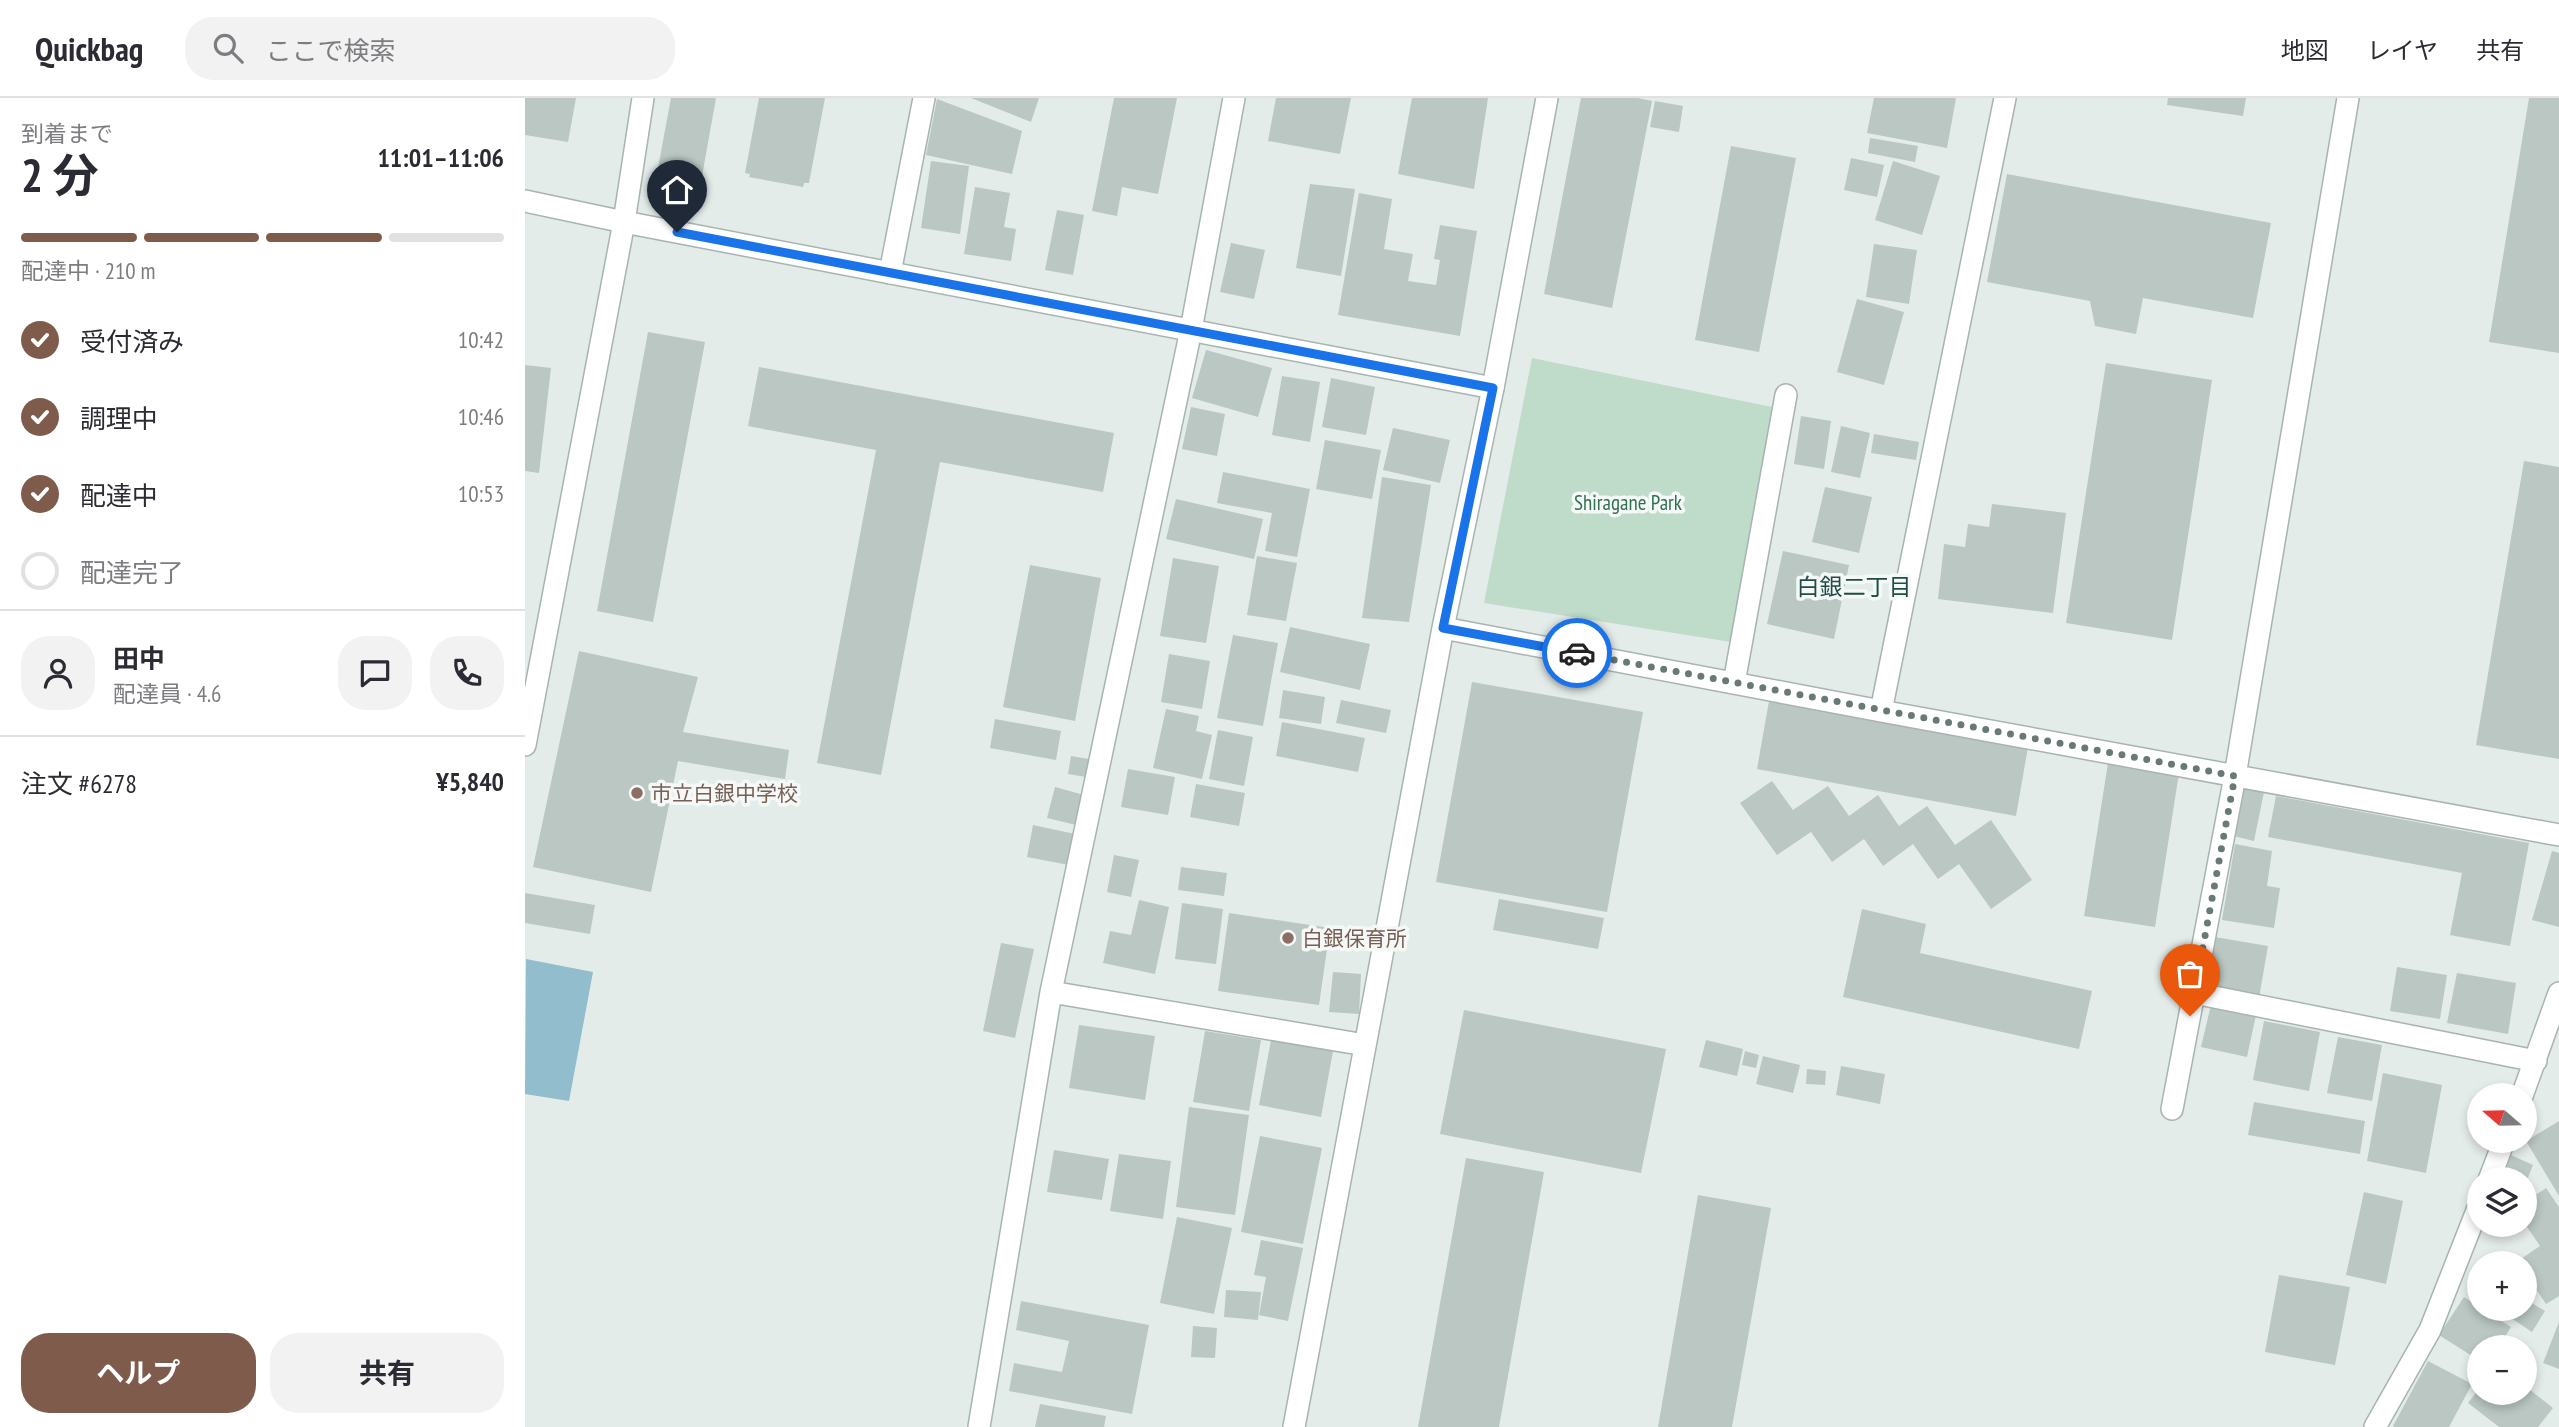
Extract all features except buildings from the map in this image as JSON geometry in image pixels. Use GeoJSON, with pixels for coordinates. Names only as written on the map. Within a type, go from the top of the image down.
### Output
{"type":"FeatureCollection","features":[{"type":"Feature","properties":{"kind":"street"},"geometry":{"type":"LineString","coordinates":[[525,746],[624,222],[643,98]]}},
{"type":"Feature","properties":{"kind":"street"},"geometry":{"type":"LineString","coordinates":[[890,273],[924,98]]}},
{"type":"Feature","properties":{"kind":"street"},"geometry":{"type":"LineString","coordinates":[[979,1427],[1051,992],[1191,330],[1234,98]]}},
{"type":"Feature","properties":{"kind":"street"},"geometry":{"type":"LineString","coordinates":[[1294,1427],[1443,628],[1493,388],[1547,98]]}},
{"type":"Feature","properties":{"kind":"street"},"geometry":{"type":"LineString","coordinates":[[1881,711],[2005,98]]}},
{"type":"Feature","properties":{"kind":"street"},"geometry":{"type":"LineString","coordinates":[[2172,1109],[2235,776],[2348,98]]}},
{"type":"Feature","properties":{"kind":"street"},"geometry":{"type":"LineString","coordinates":[[525,201],[1493,388]]}},
{"type":"Feature","properties":{"kind":"street"},"geometry":{"type":"LineString","coordinates":[[1734,683],[1786,396]]}},
{"type":"Feature","properties":{"kind":"street"},"geometry":{"type":"LineString","coordinates":[[1443,628],[2559,835]]}},
{"type":"Feature","properties":{"kind":"street"},"geometry":{"type":"LineString","coordinates":[[1051,992],[1365,1045]]}},
{"type":"Feature","properties":{"kind":"street"},"geometry":{"type":"LineString","coordinates":[[2195,993],[2536,1062]]}},
{"type":"Feature","properties":{"kind":"street"},"geometry":{"type":"LineString","coordinates":[[2527,1083],[2559,993]]}},
{"type":"Feature","properties":{"kind":"street"},"geometry":{"type":"LineString","coordinates":[[2375,1427],[2430,1330],[2467,1236]]}},
{"type":"Feature","properties":{"kind":"green space","name":"Shiragane Park"},"geometry":{"type":"Polygon","coordinates":[[[1532,358],[1777,408],[1731,642],[1484,603],[1532,358]]]}},
{"type":"Feature","properties":{"kind":"water"},"geometry":{"type":"Polygon","coordinates":[[[526,959],[593,972],[569,1101],[525,1094],[526,959]]]}},
{"type":"Feature","properties":{"kind":"way so far"},"geometry":{"type":"LineString","coordinates":[[1577,653],[2235,776],[2190,1016]]}},
{"type":"Feature","properties":{"kind":"place","name":"市立白銀中学校"},"geometry":{"type":"Point","coordinates":[637,793]}},
{"type":"Feature","properties":{"kind":"place","name":"白銀保育所"},"geometry":{"type":"Point","coordinates":[1288,938]}},
{"type":"Feature","properties":{"kind":"district","name":"白銀二丁目"},"geometry":{"type":"Point","coordinates":[1854,586]}},
{"type":"Feature","properties":{"kind":"route"},"geometry":{"type":"LineString","coordinates":[[677,232],[1493,388],[1443,628],[1577,653]]}}]}
